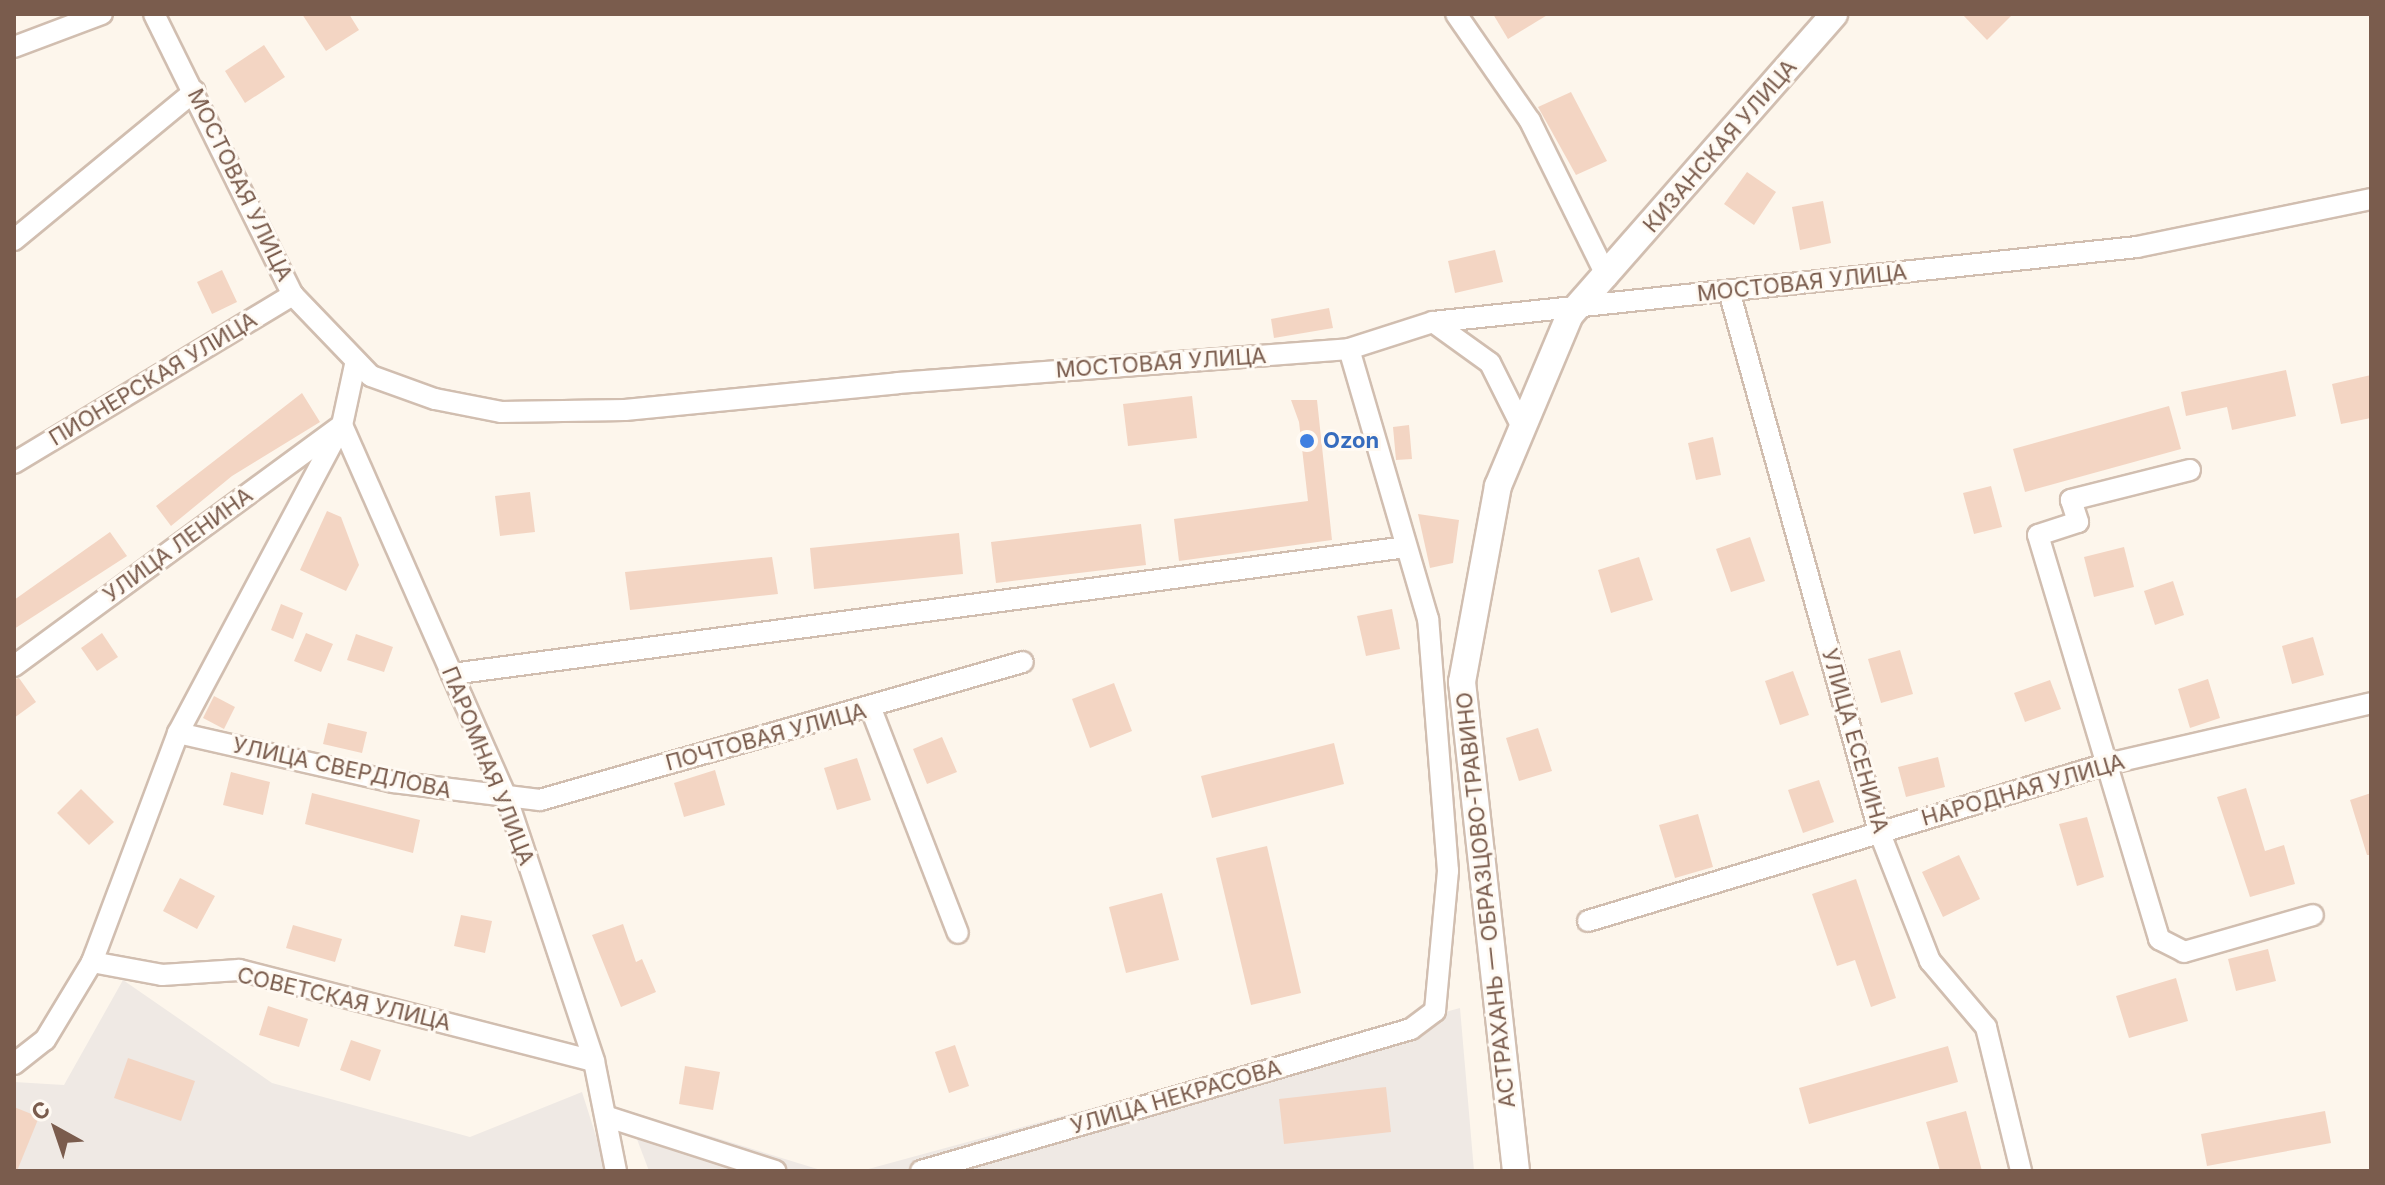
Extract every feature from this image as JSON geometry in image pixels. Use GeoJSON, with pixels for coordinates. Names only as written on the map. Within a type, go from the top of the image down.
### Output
{"type":"FeatureCollection","features":[{"type":"Feature","properties":{"kind":"street"},"geometry":{"type":"LineString","coordinates":[[14,47],[102,14]]}},
{"type":"Feature","properties":{"kind":"street","name":"МОСТОВАЯ УЛИЦА"},"geometry":{"type":"LineString","coordinates":[[154,14],[195,91],[293,295],[355,365],[371,376],[435,399],[501,412],[558,414],[1349,349],[1433,322],[2137,247],[2371,199]]}},
{"type":"Feature","properties":{"kind":"street"},"geometry":{"type":"LineString","coordinates":[[1456,14],[1530,121],[1607,277]]}},
{"type":"Feature","properties":{"kind":"street","name":"КИЗАНСКАЯ УЛИЦА"},"geometry":{"type":"LineString","coordinates":[[1607,277],[1834,14]]}},
{"type":"Feature","properties":{"kind":"street"},"geometry":{"type":"LineString","coordinates":[[14,240],[195,91]]}},
{"type":"Feature","properties":{"kind":"street","name":"АСТРАХАНЬ — ОБРАЗЦОВО-ТРАВИНО"},"geometry":{"type":"LineString","coordinates":[[1516,1171],[1462,682],[1492,515],[1520,423],[1579,306],[1607,277]]}},
{"type":"Feature","properties":{"kind":"street","name":"УЛИЦА ЕСЕНИНА"},"geometry":{"type":"LineString","coordinates":[[1729,291],[1879,831],[1930,961],[1986,1027],[2021,1171]]}},
{"type":"Feature","properties":{"kind":"street","name":"ПИОНЕРСКАЯ УЛИЦА"},"geometry":{"type":"LineString","coordinates":[[14,463],[293,295]]}},
{"type":"Feature","properties":{"kind":"street"},"geometry":{"type":"LineString","coordinates":[[1433,322],[1490,363],[1520,423]]}},
{"type":"Feature","properties":{"kind":"street"},"geometry":{"type":"LineString","coordinates":[[452,674],[1406,547],[1349,349]]}},
{"type":"Feature","properties":{"kind":"street"},"geometry":{"type":"LineString","coordinates":[[14,1064],[45,1040],[92,962],[178,733],[342,425],[355,365]]}},
{"type":"Feature","properties":{"kind":"street","name":"УЛИЦА ЛЕНИНА"},"geometry":{"type":"LineString","coordinates":[[14,666],[342,425]]}},
{"type":"Feature","properties":{"kind":"street","name":"ПАРОМНАЯ УЛИЦА"},"geometry":{"type":"LineString","coordinates":[[342,425],[507,799],[594,1061],[608,1117],[616,1171]]}},
{"type":"Feature","properties":{"kind":"street"},"geometry":{"type":"LineString","coordinates":[[2190,470],[2071,500],[2078,522],[2038,535],[2103,765],[2154,930],[2165,945],[2184,952],[2313,915]]}},
{"type":"Feature","properties":{"kind":"street","name":"УЛИЦА НЕКРАСОВА"},"geometry":{"type":"LineString","coordinates":[[921,1171],[1396,1034],[1428,1020],[1440,1000],[1448,871],[1428,619],[1406,547]]}},
{"type":"Feature","properties":{"kind":"street","name":"ПОЧТОВАЯ УЛИЦА"},"geometry":{"type":"LineString","coordinates":[[507,799],[540,800],[871,709],[1023,662]]}},
{"type":"Feature","properties":{"kind":"street","name":"НАРОДНАЯ УЛИЦА"},"geometry":{"type":"LineString","coordinates":[[1588,921],[2103,765],[2371,703]]}},
{"type":"Feature","properties":{"kind":"street"},"geometry":{"type":"LineString","coordinates":[[871,709],[958,933]]}},
{"type":"Feature","properties":{"kind":"street","name":"УЛИЦА СВЕРДЛОВА"},"geometry":{"type":"LineString","coordinates":[[178,733],[393,782],[507,799]]}},
{"type":"Feature","properties":{"kind":"street","name":"СОВЕТСКАЯ УЛИЦА"},"geometry":{"type":"LineString","coordinates":[[92,962],[150,975],[257,974],[594,1061]]}},
{"type":"Feature","properties":{"kind":"street"},"geometry":{"type":"LineString","coordinates":[[608,1117],[775,1171]]}},
{"type":"Feature","properties":{"kind":"shaded area"},"geometry":{"type":"Polygon","coordinates":[[[123,980],[272,1083],[470,1137],[582,1092],[607,1171],[14,1171],[14,1082],[64,1085],[123,980]]]}},
{"type":"Feature","properties":{"kind":"shaded area"},"geometry":{"type":"Polygon","coordinates":[[[1460,1008],[1474,1171],[861,1171],[1460,1008]]]}},
{"type":"Feature","properties":{"kind":"shaded area"},"geometry":{"type":"Polygon","coordinates":[[[626,1110],[824,1171],[649,1171],[626,1110]]]}},
{"type":"Feature","properties":{"kind":"building"},"geometry":{"type":"Polygon","coordinates":[[[302,14],[349,14],[359,30],[326,51],[302,14]]]}},
{"type":"Feature","properties":{"kind":"building"},"geometry":{"type":"Polygon","coordinates":[[[1493,14],[1549,14],[1508,39],[1493,14]]]}},
{"type":"Feature","properties":{"kind":"building"},"geometry":{"type":"Polygon","coordinates":[[[1962,14],[2013,14],[1987,40],[1962,14]]]}},
{"type":"Feature","properties":{"kind":"building"},"geometry":{"type":"Polygon","coordinates":[[[264,45],[285,77],[245,103],[225,71],[264,45]]]}},
{"type":"Feature","properties":{"kind":"building"},"geometry":{"type":"Polygon","coordinates":[[[1571,92],[1607,161],[1576,175],[1538,107],[1571,92]]]}},
{"type":"Feature","properties":{"kind":"building"},"geometry":{"type":"Polygon","coordinates":[[[1747,172],[1776,192],[1754,225],[1724,204],[1747,172]]]}},
{"type":"Feature","properties":{"kind":"building"},"geometry":{"type":"Polygon","coordinates":[[[1823,201],[1831,243],[1800,250],[1792,207],[1823,201]]]}},
{"type":"Feature","properties":{"kind":"building"},"geometry":{"type":"Polygon","coordinates":[[[1495,250],[1503,282],[1455,293],[1448,261],[1495,250]]]}},
{"type":"Feature","properties":{"kind":"building"},"geometry":{"type":"Polygon","coordinates":[[[222,270],[237,302],[212,314],[197,282],[222,270]]]}},
{"type":"Feature","properties":{"kind":"building"},"geometry":{"type":"Polygon","coordinates":[[[1329,308],[1333,328],[1274,338],[1271,319],[1329,308]]]}},
{"type":"Feature","properties":{"kind":"building"},"geometry":{"type":"Polygon","coordinates":[[[2286,370],[2296,416],[2232,430],[2227,407],[2186,416],[2181,392],[2286,370]]]}},
{"type":"Feature","properties":{"kind":"building"},"geometry":{"type":"Polygon","coordinates":[[[2371,375],[2371,418],[2341,424],[2332,384],[2371,375]]]}},
{"type":"Feature","properties":{"kind":"building"},"geometry":{"type":"Polygon","coordinates":[[[302,393],[320,422],[232,476],[171,526],[156,506],[302,393]]]}},
{"type":"Feature","properties":{"kind":"building"},"geometry":{"type":"Polygon","coordinates":[[[1192,396],[1197,438],[1128,446],[1123,404],[1192,396]]]}},
{"type":"Feature","properties":{"kind":"building"},"geometry":{"type":"Polygon","coordinates":[[[1291,400],[1317,400],[1332,540],[1179,561],[1174,519],[1308,501],[1299,422],[1291,400]]]}},
{"type":"Feature","properties":{"kind":"building"},"geometry":{"type":"Polygon","coordinates":[[[2169,406],[2181,449],[2025,492],[2013,449],[2169,406]]]}},
{"type":"Feature","properties":{"kind":"building"},"geometry":{"type":"Polygon","coordinates":[[[1409,425],[1412,459],[1396,460],[1393,427],[1409,425]]]}},
{"type":"Feature","properties":{"kind":"building"},"geometry":{"type":"Polygon","coordinates":[[[1713,437],[1721,475],[1696,480],[1688,443],[1713,437]]]}},
{"type":"Feature","properties":{"kind":"building"},"geometry":{"type":"Polygon","coordinates":[[[1991,486],[2002,527],[1974,534],[1963,493],[1991,486]]]}},
{"type":"Feature","properties":{"kind":"building"},"geometry":{"type":"Polygon","coordinates":[[[530,492],[535,532],[500,536],[495,496],[530,492]]]}},
{"type":"Feature","properties":{"kind":"building"},"geometry":{"type":"Polygon","coordinates":[[[327,511],[341,517],[359,565],[346,591],[300,570],[327,511]]]}},
{"type":"Feature","properties":{"kind":"building"},"geometry":{"type":"Polygon","coordinates":[[[1418,514],[1459,520],[1453,563],[1430,568],[1418,514]]]}},
{"type":"Feature","properties":{"kind":"building"},"geometry":{"type":"Polygon","coordinates":[[[1141,524],[1146,565],[996,583],[991,542],[1141,524]]]}},
{"type":"Feature","properties":{"kind":"building"},"geometry":{"type":"Polygon","coordinates":[[[110,532],[127,556],[14,629],[14,600],[110,532]]]}},
{"type":"Feature","properties":{"kind":"building"},"geometry":{"type":"Polygon","coordinates":[[[959,533],[963,574],[814,589],[810,548],[959,533]]]}},
{"type":"Feature","properties":{"kind":"building"},"geometry":{"type":"Polygon","coordinates":[[[1750,537],[1765,581],[1731,592],[1716,549],[1750,537]]]}},
{"type":"Feature","properties":{"kind":"building"},"geometry":{"type":"Polygon","coordinates":[[[2124,547],[2134,587],[2094,597],[2084,557],[2124,547]]]}},
{"type":"Feature","properties":{"kind":"building"},"geometry":{"type":"Polygon","coordinates":[[[772,557],[778,594],[630,610],[625,572],[772,557]]]}},
{"type":"Feature","properties":{"kind":"building"},"geometry":{"type":"Polygon","coordinates":[[[1639,557],[1653,600],[1611,613],[1598,570],[1639,557]]]}},
{"type":"Feature","properties":{"kind":"building"},"geometry":{"type":"Polygon","coordinates":[[[2173,581],[2184,615],[2155,625],[2144,591],[2173,581]]]}},
{"type":"Feature","properties":{"kind":"building"},"geometry":{"type":"Polygon","coordinates":[[[281,604],[303,613],[293,639],[271,630],[281,604]]]}},
{"type":"Feature","properties":{"kind":"building"},"geometry":{"type":"Polygon","coordinates":[[[1392,609],[1400,649],[1366,656],[1357,616],[1392,609]]]}},
{"type":"Feature","properties":{"kind":"building"},"geometry":{"type":"Polygon","coordinates":[[[102,633],[118,657],[97,671],[81,648],[102,633]]]}},
{"type":"Feature","properties":{"kind":"building"},"geometry":{"type":"Polygon","coordinates":[[[306,633],[333,644],[321,672],[294,661],[306,633]]]}},
{"type":"Feature","properties":{"kind":"building"},"geometry":{"type":"Polygon","coordinates":[[[356,634],[393,647],[384,672],[347,660],[356,634]]]}},
{"type":"Feature","properties":{"kind":"building"},"geometry":{"type":"Polygon","coordinates":[[[2313,637],[2324,675],[2292,684],[2282,646],[2313,637]]]}},
{"type":"Feature","properties":{"kind":"building"},"geometry":{"type":"Polygon","coordinates":[[[1900,650],[1913,694],[1881,703],[1868,659],[1900,650]]]}},
{"type":"Feature","properties":{"kind":"building"},"geometry":{"type":"Polygon","coordinates":[[[1793,671],[1809,715],[1780,725],[1765,681],[1793,671]]]}},
{"type":"Feature","properties":{"kind":"building"},"geometry":{"type":"Polygon","coordinates":[[[19,678],[36,702],[14,718],[14,679],[19,678]]]}},
{"type":"Feature","properties":{"kind":"building"},"geometry":{"type":"Polygon","coordinates":[[[2208,679],[2220,718],[2190,728],[2178,689],[2208,679]]]}},
{"type":"Feature","properties":{"kind":"building"},"geometry":{"type":"Polygon","coordinates":[[[2050,680],[2061,709],[2025,722],[2014,693],[2050,680]]]}},
{"type":"Feature","properties":{"kind":"building"},"geometry":{"type":"Polygon","coordinates":[[[1114,683],[1132,731],[1090,748],[1072,699],[1114,683]]]}},
{"type":"Feature","properties":{"kind":"building"},"geometry":{"type":"Polygon","coordinates":[[[214,696],[235,707],[224,729],[203,718],[214,696]]]}},
{"type":"Feature","properties":{"kind":"building"},"geometry":{"type":"Polygon","coordinates":[[[328,723],[367,732],[362,753],[323,744],[328,723]]]}},
{"type":"Feature","properties":{"kind":"building"},"geometry":{"type":"Polygon","coordinates":[[[1538,728],[1552,771],[1519,781],[1506,738],[1538,728]]]}},
{"type":"Feature","properties":{"kind":"building"},"geometry":{"type":"Polygon","coordinates":[[[942,737],[957,772],[927,784],[913,749],[942,737]]]}},
{"type":"Feature","properties":{"kind":"building"},"geometry":{"type":"Polygon","coordinates":[[[1334,743],[1344,784],[1212,818],[1201,776],[1334,743]]]}},
{"type":"Feature","properties":{"kind":"building"},"geometry":{"type":"Polygon","coordinates":[[[1938,757],[1945,787],[1906,797],[1898,767],[1938,757]]]}},
{"type":"Feature","properties":{"kind":"building"},"geometry":{"type":"Polygon","coordinates":[[[857,758],[871,800],[837,810],[824,768],[857,758]]]}},
{"type":"Feature","properties":{"kind":"building"},"geometry":{"type":"Polygon","coordinates":[[[715,770],[725,805],[684,817],[674,783],[715,770]]]}},
{"type":"Feature","properties":{"kind":"building"},"geometry":{"type":"Polygon","coordinates":[[[231,772],[270,782],[263,815],[223,805],[231,772]]]}},
{"type":"Feature","properties":{"kind":"building"},"geometry":{"type":"Polygon","coordinates":[[[1819,780],[1834,822],[1803,833],[1788,790],[1819,780]]]}},
{"type":"Feature","properties":{"kind":"building"},"geometry":{"type":"Polygon","coordinates":[[[2246,788],[2265,851],[2284,845],[2295,884],[2250,897],[2217,797],[2246,788]]]}},
{"type":"Feature","properties":{"kind":"building"},"geometry":{"type":"Polygon","coordinates":[[[81,789],[114,822],[89,845],[57,813],[81,789]]]}},
{"type":"Feature","properties":{"kind":"building"},"geometry":{"type":"Polygon","coordinates":[[[312,793],[420,820],[413,853],[305,824],[312,793]]]}},
{"type":"Feature","properties":{"kind":"building"},"geometry":{"type":"Polygon","coordinates":[[[2371,793],[2371,855],[2367,855],[2350,800],[2371,793]]]}},
{"type":"Feature","properties":{"kind":"building"},"geometry":{"type":"Polygon","coordinates":[[[1698,814],[1713,867],[1675,878],[1659,825],[1698,814]]]}},
{"type":"Feature","properties":{"kind":"building"},"geometry":{"type":"Polygon","coordinates":[[[2087,817],[2104,877],[2077,886],[2059,824],[2087,817]]]}},
{"type":"Feature","properties":{"kind":"building"},"geometry":{"type":"Polygon","coordinates":[[[1267,846],[1301,993],[1251,1005],[1216,858],[1267,846]]]}},
{"type":"Feature","properties":{"kind":"building"},"geometry":{"type":"Polygon","coordinates":[[[1959,855],[1980,899],[1943,917],[1922,872],[1959,855]]]}},
{"type":"Feature","properties":{"kind":"building"},"geometry":{"type":"Polygon","coordinates":[[[180,878],[215,896],[197,929],[163,911],[180,878]]]}},
{"type":"Feature","properties":{"kind":"building"},"geometry":{"type":"Polygon","coordinates":[[[1856,879],[1896,998],[1871,1007],[1855,960],[1837,966],[1812,894],[1856,879]]]}},
{"type":"Feature","properties":{"kind":"building"},"geometry":{"type":"Polygon","coordinates":[[[1162,893],[1179,960],[1126,973],[1109,907],[1162,893]]]}},
{"type":"Feature","properties":{"kind":"building"},"geometry":{"type":"Polygon","coordinates":[[[461,915],[492,921],[485,953],[454,946],[461,915]]]}},
{"type":"Feature","properties":{"kind":"building"},"geometry":{"type":"Polygon","coordinates":[[[623,924],[636,962],[642,959],[656,992],[621,1007],[592,935],[623,924]]]}},
{"type":"Feature","properties":{"kind":"building"},"geometry":{"type":"Polygon","coordinates":[[[293,925],[342,939],[335,962],[286,948],[293,925]]]}},
{"type":"Feature","properties":{"kind":"building"},"geometry":{"type":"Polygon","coordinates":[[[2268,949],[2276,981],[2236,991],[2228,959],[2268,949]]]}},
{"type":"Feature","properties":{"kind":"building"},"geometry":{"type":"Polygon","coordinates":[[[2176,978],[2188,1021],[2129,1038],[2116,996],[2176,978]]]}},
{"type":"Feature","properties":{"kind":"building"},"geometry":{"type":"Polygon","coordinates":[[[268,1006],[308,1019],[299,1047],[259,1035],[268,1006]]]}},
{"type":"Feature","properties":{"kind":"building"},"geometry":{"type":"Polygon","coordinates":[[[351,1040],[381,1050],[370,1081],[340,1070],[351,1040]]]}},
{"type":"Feature","properties":{"kind":"building"},"geometry":{"type":"Polygon","coordinates":[[[955,1045],[969,1086],[949,1093],[935,1052],[955,1045]]]}},
{"type":"Feature","properties":{"kind":"building"},"geometry":{"type":"Polygon","coordinates":[[[1948,1046],[1958,1082],[1809,1124],[1799,1088],[1948,1046]]]}},
{"type":"Feature","properties":{"kind":"building"},"geometry":{"type":"Polygon","coordinates":[[[128,1058],[195,1081],[181,1121],[114,1098],[128,1058]]]}},
{"type":"Feature","properties":{"kind":"building"},"geometry":{"type":"Polygon","coordinates":[[[685,1066],[720,1072],[713,1110],[679,1104],[685,1066]]]}},
{"type":"Feature","properties":{"kind":"building"},"geometry":{"type":"Polygon","coordinates":[[[1386,1087],[1391,1132],[1284,1144],[1279,1099],[1386,1087]]]}},
{"type":"Feature","properties":{"kind":"building"},"geometry":{"type":"Polygon","coordinates":[[[14,1107],[39,1117],[17,1171],[14,1171],[14,1107]]]}},
{"type":"Feature","properties":{"kind":"building"},"geometry":{"type":"Polygon","coordinates":[[[1966,1111],[1982,1171],[1940,1171],[1926,1122],[1966,1111]]]}},
{"type":"Feature","properties":{"kind":"building"},"geometry":{"type":"Polygon","coordinates":[[[2325,1111],[2331,1143],[2207,1166],[2201,1134],[2325,1111]]]}},
{"type":"Feature","properties":{"kind":"place","name":"Ozon"},"geometry":{"type":"Point","coordinates":[1307,441]}}]}
